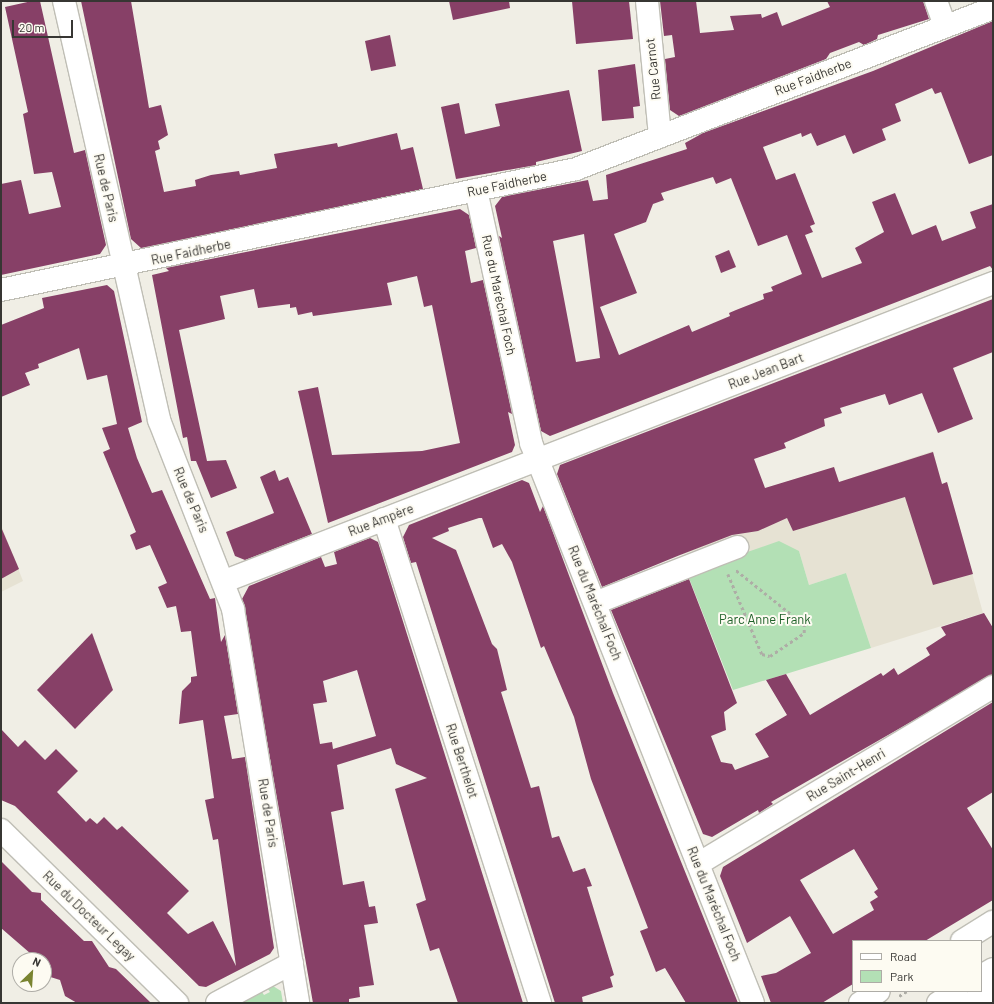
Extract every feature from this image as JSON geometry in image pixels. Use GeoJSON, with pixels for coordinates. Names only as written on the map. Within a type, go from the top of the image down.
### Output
{"type":"FeatureCollection","features":[{"type":"Feature","properties":{"kind":"street","name":"Rue de Paris"},"geometry":{"type":"LineString","coordinates":[[64,1],[159,420],[225,581],[233,609],[298,1003]]}},
{"type":"Feature","properties":{"kind":"street","name":"Rue Carnot"},"geometry":{"type":"LineString","coordinates":[[647,1],[660,136]]}},
{"type":"Feature","properties":{"kind":"street"},"geometry":{"type":"LineString","coordinates":[[936,1],[945,26]]}},
{"type":"Feature","properties":{"kind":"street","name":"Rue Faidherbe"},"geometry":{"type":"LineString","coordinates":[[1,290],[124,266],[576,169],[993,8]]}},
{"type":"Feature","properties":{"kind":"street","name":"Rue du Maréchal Foch"},"geometry":{"type":"LineString","coordinates":[[476,190],[526,424],[538,460],[753,1003]]}},
{"type":"Feature","properties":{"kind":"street","name":"Rue Jean Bart"},"geometry":{"type":"LineString","coordinates":[[538,460],[993,283]]}},
{"type":"Feature","properties":{"kind":"street","name":"Rue Ampère"},"geometry":{"type":"LineString","coordinates":[[225,581],[384,518],[538,460]]}},
{"type":"Feature","properties":{"kind":"street","name":"Rue Berthelot"},"geometry":{"type":"LineString","coordinates":[[384,518],[540,1003]]}},
{"type":"Feature","properties":{"kind":"street"},"geometry":{"type":"LineString","coordinates":[[595,603],[727,554]]}},
{"type":"Feature","properties":{"kind":"street","name":"Rue Saint-Henri"},"geometry":{"type":"LineString","coordinates":[[698,864],[993,687]]}},
{"type":"Feature","properties":{"kind":"street","name":"Rue du Docteur Legay"},"geometry":{"type":"LineString","coordinates":[[1,830],[178,1003]]}},
{"type":"Feature","properties":{"kind":"street"},"geometry":{"type":"LineString","coordinates":[[964,940],[993,922]]}},
{"type":"Feature","properties":{"kind":"street"},"geometry":{"type":"LineString","coordinates":[[217,1003],[292,963]]}},
{"type":"Feature","properties":{"kind":"street"},"geometry":{"type":"LineString","coordinates":[[982,987],[990,975]]}},
{"type":"Feature","properties":{"kind":"street"},"geometry":{"type":"LineString","coordinates":[[860,1003],[878,992]]}},
{"type":"Feature","properties":{"kind":"street"},"geometry":{"type":"LineString","coordinates":[[938,1003],[955,992]]}},
{"type":"Feature","properties":{"kind":"street"},"geometry":{"type":"LineString","coordinates":[[971,1003],[978,992]]}},
{"type":"Feature","properties":{"kind":"street"},"geometry":{"type":"LineString","coordinates":[[986,1003],[993,1000]]}},
{"type":"Feature","properties":{"kind":"path"},"geometry":{"type":"LineString","coordinates":[[727,554],[804,625],[804,633],[770,656],[762,654],[727,554]]}},
{"type":"Feature","properties":{"kind":"shaded area"},"geometry":{"type":"Polygon","coordinates":[[[933,451],[942,484],[947,482],[983,613],[871,648],[846,573],[809,585],[799,551],[740,555],[734,539],[680,555],[732,499],[834,467],[839,482],[933,451]]]}},
{"type":"Feature","properties":{"kind":"shaded area"},"geometry":{"type":"Polygon","coordinates":[[[1,525],[23,581],[1,592],[1,525]]]}},
{"type":"Feature","properties":{"kind":"green space","name":"Parc Anne Frank"},"geometry":{"type":"Polygon","coordinates":[[[779,541],[799,551],[809,585],[846,573],[871,648],[733,690],[687,573],[779,541]]]}},
{"type":"Feature","properties":{"kind":"green space"},"geometry":{"type":"Polygon","coordinates":[[[273,986],[281,991],[283,1003],[241,1003],[262,992],[264,995],[270,992],[268,989],[273,986]]]}},
{"type":"Feature","properties":{"kind":"building"},"geometry":{"type":"Polygon","coordinates":[[[32,1],[40,1],[74,153],[85,150],[106,245],[100,254],[1,275],[1,184],[21,180],[29,214],[61,207],[52,172],[34,174],[23,114],[28,112],[5,7],[32,1]]]}},
{"type":"Feature","properties":{"kind":"building"},"geometry":{"type":"Polygon","coordinates":[[[81,1],[131,1],[149,108],[161,105],[168,135],[158,141],[160,149],[155,151],[164,192],[196,186],[195,180],[211,175],[239,171],[240,175],[277,168],[274,154],[337,143],[338,147],[397,133],[401,150],[413,147],[423,189],[141,248],[131,239],[81,1]]]}},
{"type":"Feature","properties":{"kind":"building"},"geometry":{"type":"Polygon","coordinates":[[[449,1],[509,1],[510,8],[453,20],[449,1]]]}},
{"type":"Feature","properties":{"kind":"building"},"geometry":{"type":"Polygon","coordinates":[[[572,1],[629,1],[633,39],[576,44],[572,1]]]}},
{"type":"Feature","properties":{"kind":"building"},"geometry":{"type":"Polygon","coordinates":[[[660,1],[696,1],[700,33],[734,30],[730,16],[761,14],[762,18],[777,12],[782,26],[830,7],[827,1],[923,1],[929,19],[878,35],[877,39],[864,45],[859,42],[830,53],[826,59],[679,116],[670,110],[665,59],[675,57],[672,35],[664,36],[660,1]]]}},
{"type":"Feature","properties":{"kind":"building"},"geometry":{"type":"Polygon","coordinates":[[[993,21],[993,155],[969,164],[941,92],[935,94],[932,88],[895,104],[901,121],[882,129],[886,140],[853,154],[845,135],[817,146],[811,133],[802,137],[801,133],[763,147],[776,180],[795,173],[815,224],[810,226],[813,232],[805,235],[822,278],[862,263],[855,248],[884,232],[872,202],[895,193],[912,235],[936,225],[942,241],[976,228],[970,212],[993,204],[993,270],[990,266],[550,436],[541,431],[499,236],[502,238],[495,206],[502,197],[588,180],[593,201],[608,199],[606,175],[687,149],[685,143],[703,133],[873,71],[993,21]],[[713,177],[661,193],[664,200],[653,204],[646,222],[614,234],[637,293],[600,307],[619,355],[689,325],[692,332],[730,316],[729,313],[764,299],[763,294],[773,291],[771,287],[802,274],[787,235],[758,246],[731,178],[716,184],[713,177]],[[584,234],[553,241],[576,362],[600,358],[584,234]]]}},
{"type":"Feature","properties":{"kind":"building"},"geometry":{"type":"Polygon","coordinates":[[[390,35],[396,66],[371,71],[365,41],[390,35]]]}},
{"type":"Feature","properties":{"kind":"building"},"geometry":{"type":"Polygon","coordinates":[[[635,64],[640,106],[633,107],[634,118],[602,121],[598,70],[635,64]]]}},
{"type":"Feature","properties":{"kind":"building"},"geometry":{"type":"Polygon","coordinates":[[[569,90],[582,151],[536,162],[536,165],[456,179],[441,107],[459,103],[465,134],[500,126],[495,104],[569,90]]]}},
{"type":"Feature","properties":{"kind":"building"},"geometry":{"type":"Polygon","coordinates":[[[460,209],[469,215],[476,248],[465,251],[471,283],[483,280],[512,414],[508,412],[515,445],[512,452],[328,523],[298,391],[318,387],[332,455],[422,451],[460,443],[432,305],[424,307],[417,276],[387,283],[392,305],[313,316],[312,312],[298,315],[296,307],[290,308],[290,304],[258,308],[254,289],[220,296],[225,319],[179,330],[207,461],[226,460],[237,488],[211,498],[196,461],[191,461],[187,437],[183,438],[152,275],[169,271],[166,268],[460,209]]]}},
{"type":"Feature","properties":{"kind":"building"},"geometry":{"type":"Polygon","coordinates":[[[729,250],[736,267],[721,273],[715,256],[729,250]]]}},
{"type":"Feature","properties":{"kind":"building"},"geometry":{"type":"Polygon","coordinates":[[[107,285],[114,291],[142,422],[128,428],[137,458],[152,493],[162,490],[210,599],[215,598],[221,642],[225,635],[238,714],[224,716],[232,759],[245,757],[274,948],[270,954],[206,987],[199,986],[15,806],[1,800],[1,729],[18,747],[25,740],[45,760],[56,749],[78,771],[57,792],[86,822],[90,818],[97,824],[104,817],[117,830],[122,826],[189,891],[167,913],[188,934],[213,921],[236,966],[218,839],[213,840],[205,800],[214,798],[203,720],[179,724],[182,691],[191,682],[191,677],[197,676],[191,631],[181,632],[176,606],[167,608],[158,587],[167,583],[150,545],[136,550],[130,535],[136,532],[103,452],[110,449],[102,428],[117,424],[107,375],[87,380],[79,348],[38,364],[39,368],[25,373],[30,385],[1,397],[1,325],[44,308],[42,298],[107,285]]]}},
{"type":"Feature","properties":{"kind":"building"},"geometry":{"type":"Polygon","coordinates":[[[993,299],[993,352],[953,368],[973,419],[938,433],[922,393],[889,405],[885,394],[840,408],[842,413],[824,419],[825,426],[784,443],[786,448],[754,459],[765,488],[834,467],[839,482],[933,452],[942,484],[947,482],[973,574],[933,585],[905,497],[793,531],[787,518],[758,531],[732,535],[602,587],[557,474],[560,465],[993,299]]]}},
{"type":"Feature","properties":{"kind":"building"},"geometry":{"type":"Polygon","coordinates":[[[275,470],[279,481],[288,477],[312,534],[245,560],[235,556],[226,532],[274,513],[260,477],[275,470]]]}},
{"type":"Feature","properties":{"kind":"building"},"geometry":{"type":"Polygon","coordinates":[[[522,480],[529,483],[540,512],[543,506],[613,693],[738,1003],[686,1003],[665,968],[656,972],[640,931],[648,928],[591,779],[574,717],[544,646],[541,648],[512,562],[502,544],[493,548],[482,518],[479,518],[448,528],[449,531],[432,538],[456,550],[492,644],[497,649],[507,690],[501,692],[531,788],[539,786],[552,838],[559,836],[573,872],[585,868],[592,886],[587,887],[614,975],[610,977],[613,987],[582,997],[583,1003],[555,1003],[416,562],[411,563],[403,537],[409,525],[522,480]]]}},
{"type":"Feature","properties":{"kind":"building"},"geometry":{"type":"Polygon","coordinates":[[[1,527],[19,569],[1,579],[1,527]]]}},
{"type":"Feature","properties":{"kind":"building"},"geometry":{"type":"Polygon","coordinates":[[[370,538],[378,542],[523,1003],[458,1003],[439,948],[430,951],[416,904],[426,900],[395,789],[427,778],[396,764],[391,748],[337,765],[344,809],[331,812],[343,885],[364,881],[369,907],[375,906],[378,923],[364,925],[374,985],[359,987],[360,997],[349,999],[349,1003],[313,1003],[242,599],[249,586],[321,557],[325,567],[337,564],[334,552],[370,538]],[[357,670],[323,681],[327,702],[313,704],[320,744],[332,742],[333,749],[376,736],[357,670]]]}},
{"type":"Feature","properties":{"kind":"building"},"geometry":{"type":"Polygon","coordinates":[[[689,579],[737,703],[724,712],[726,730],[711,736],[721,762],[732,764],[735,770],[769,757],[755,734],[787,715],[766,680],[786,674],[810,715],[881,673],[883,676],[894,668],[898,675],[930,655],[926,648],[946,635],[941,627],[984,613],[993,628],[993,675],[771,802],[773,804],[759,813],[758,810],[712,837],[703,834],[611,610],[689,579]]]}},
{"type":"Feature","properties":{"kind":"building"},"geometry":{"type":"Polygon","coordinates":[[[92,633],[113,690],[75,729],[37,690],[92,633]]]}},
{"type":"Feature","properties":{"kind":"building"},"geometry":{"type":"Polygon","coordinates":[[[993,702],[993,792],[967,808],[993,850],[993,900],[927,940],[852,940],[852,985],[822,1003],[771,1003],[761,976],[776,973],[811,953],[790,916],[747,943],[720,876],[723,867],[993,702]],[[854,849],[800,880],[833,934],[874,910],[870,902],[878,897],[874,892],[878,889],[854,849]]]}},
{"type":"Feature","properties":{"kind":"building"},"geometry":{"type":"Polygon","coordinates":[[[1,861],[32,892],[41,893],[41,900],[84,941],[92,941],[109,967],[116,969],[151,1003],[77,1003],[65,996],[60,980],[52,978],[52,952],[29,952],[1,928],[1,861]]]}}]}
